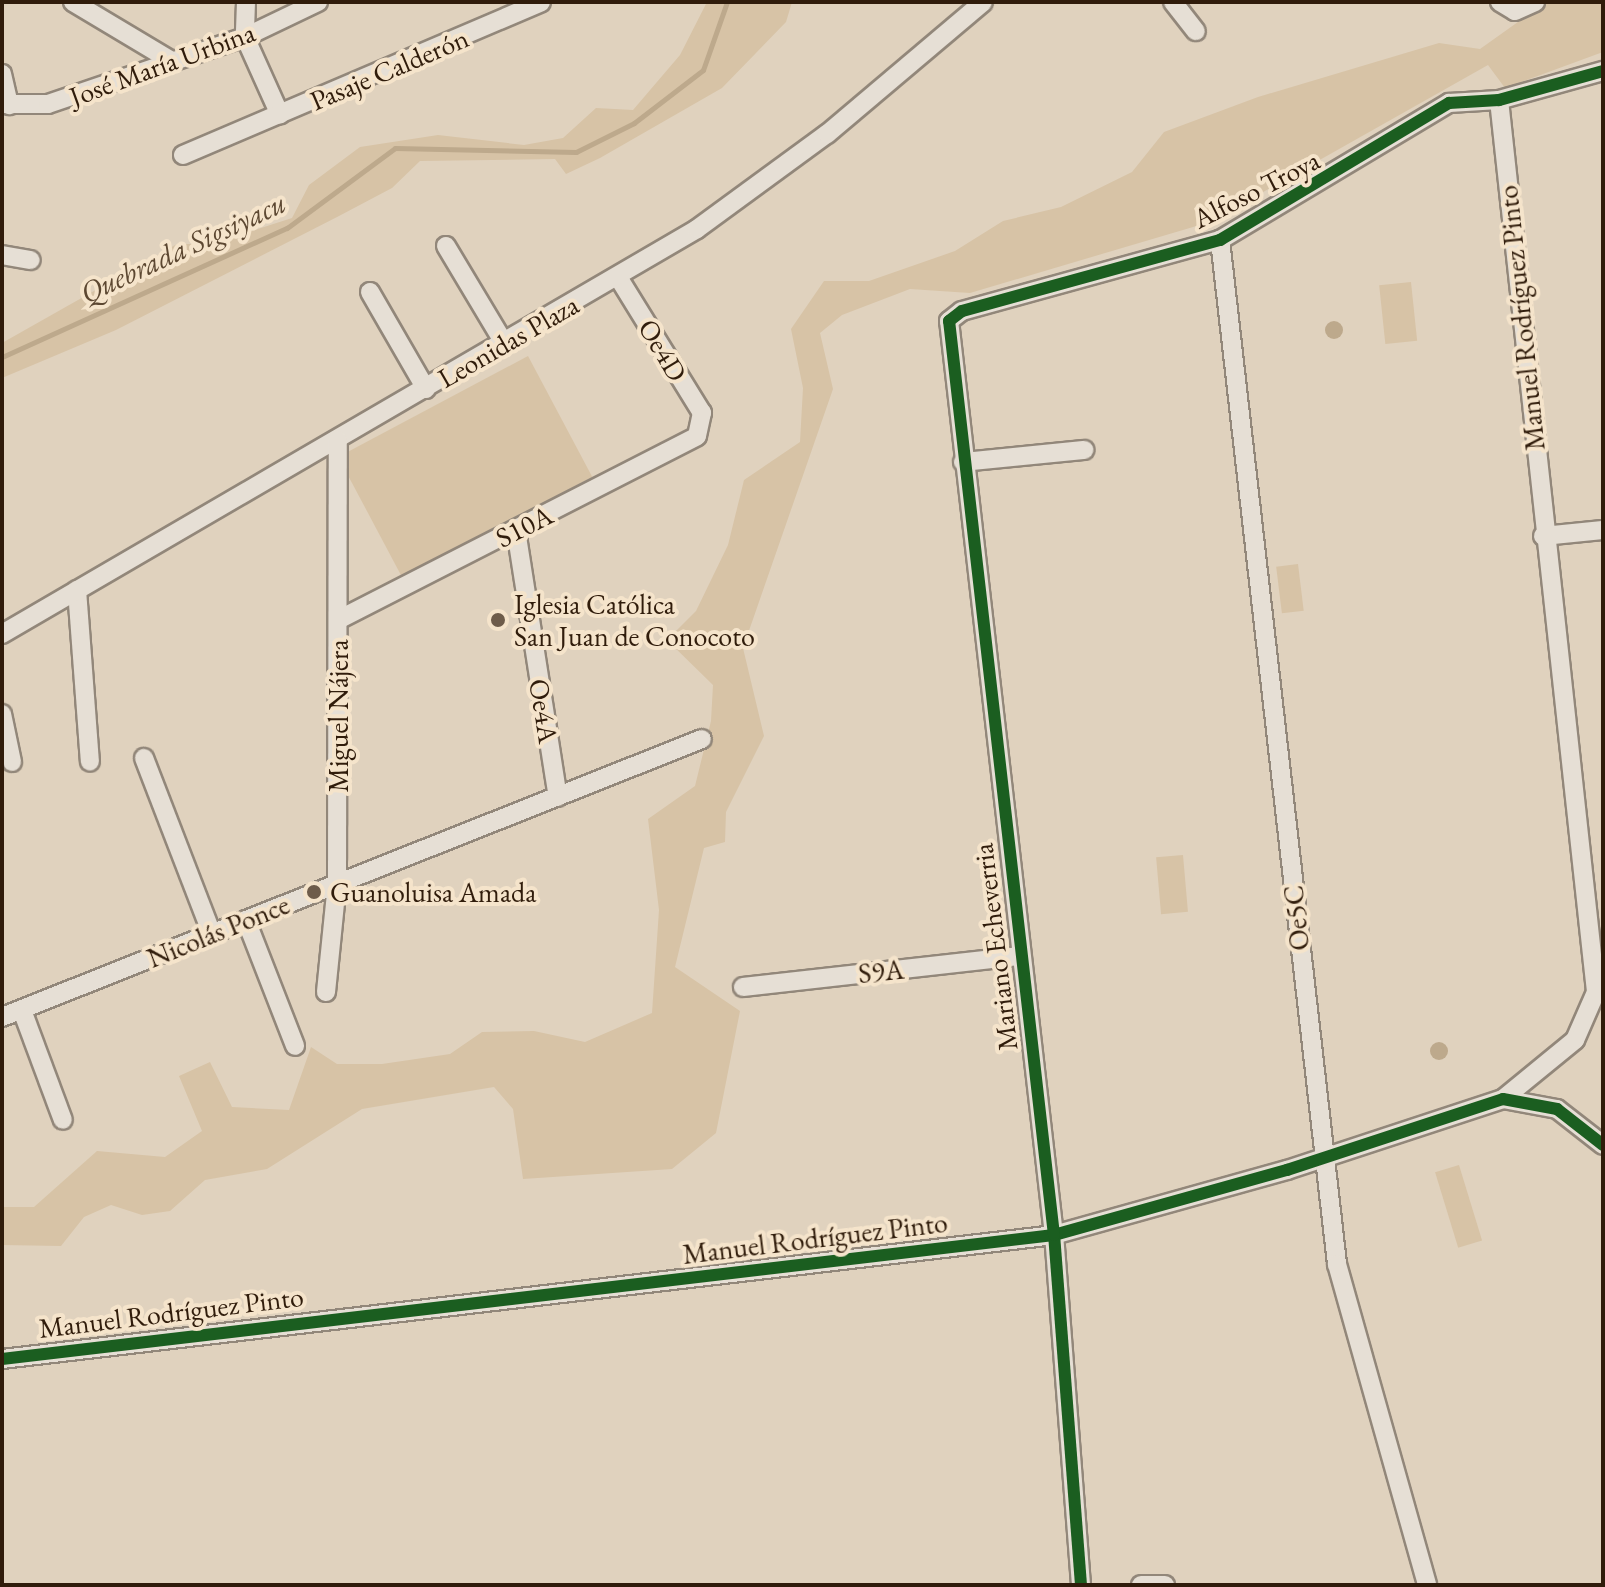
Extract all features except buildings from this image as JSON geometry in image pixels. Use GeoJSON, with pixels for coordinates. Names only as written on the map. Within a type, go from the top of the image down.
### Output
{"type":"FeatureCollection","features":[{"type":"Feature","properties":{"kind":"street"},"geometry":{"type":"LineString","coordinates":[[73,2],[170,60]]}},
{"type":"Feature","properties":{"kind":"street"},"geometry":{"type":"LineString","coordinates":[[246,2],[245,37],[280,115]]}},
{"type":"Feature","properties":{"kind":"street","name":"José María Urbina"},"geometry":{"type":"LineString","coordinates":[[6,104],[48,104],[245,37],[318,2]]}},
{"type":"Feature","properties":{"kind":"street","name":"Pasaje Calderón"},"geometry":{"type":"LineString","coordinates":[[183,155],[541,2]]}},
{"type":"Feature","properties":{"kind":"street","name":"Leonidas Plaza"},"geometry":{"type":"LineString","coordinates":[[2,634],[618,277],[758,187],[983,2]]}},
{"type":"Feature","properties":{"kind":"street"},"geometry":{"type":"LineString","coordinates":[[1173,2],[1196,31]]}},
{"type":"Feature","properties":{"kind":"street"},"geometry":{"type":"LineString","coordinates":[[1500,2],[1515,11],[1535,2]]}},
{"type":"Feature","properties":{"kind":"street","name":"Alfoso Troya"},"geometry":{"type":"LineString","coordinates":[[962,311],[1220,240],[1449,103],[1499,100],[1603,71]]}},
{"type":"Feature","properties":{"kind":"street"},"geometry":{"type":"LineString","coordinates":[[2,74],[6,104]]}},
{"type":"Feature","properties":{"kind":"street","name":"Manuel Rodríguez Pinto"},"geometry":{"type":"LineString","coordinates":[[2,1359],[1054,1235],[1323,1158],[1503,1099],[1548,1068],[1590,1015],[1596,992],[1596,931],[1543,536],[1499,100]]}},
{"type":"Feature","properties":{"kind":"street","name":"Oe5C"},"geometry":{"type":"LineString","coordinates":[[1220,240],[1323,1158],[1348,1315],[1427,1585]]}},
{"type":"Feature","properties":{"kind":"street"},"geometry":{"type":"LineString","coordinates":[[446,246],[504,343]]}},
{"type":"Feature","properties":{"kind":"street"},"geometry":{"type":"LineString","coordinates":[[2,255],[31,260]]}},
{"type":"Feature","properties":{"kind":"street","name":"Oe4D"},"geometry":{"type":"LineString","coordinates":[[618,277],[705,425]]}},
{"type":"Feature","properties":{"kind":"street"},"geometry":{"type":"LineString","coordinates":[[370,292],[426,389]]}},
{"type":"Feature","properties":{"kind":"street","name":"Mariano Echeverria"},"geometry":{"type":"LineString","coordinates":[[962,311],[949,321],[949,336],[1054,1235],[1081,1585]]}},
{"type":"Feature","properties":{"kind":"street","name":"S10A"},"geometry":{"type":"LineString","coordinates":[[338,620],[697,436],[705,425]]}},
{"type":"Feature","properties":{"kind":"street","name":"Miguel Nájera"},"geometry":{"type":"LineString","coordinates":[[326,992],[337,883],[338,440]]}},
{"type":"Feature","properties":{"kind":"street"},"geometry":{"type":"LineString","coordinates":[[963,462],[1084,450]]}},
{"type":"Feature","properties":{"kind":"street","name":"Oe4A"},"geometry":{"type":"LineString","coordinates":[[516,530],[558,797]]}},
{"type":"Feature","properties":{"kind":"street"},"geometry":{"type":"LineString","coordinates":[[1543,536],[1603,530]]}},
{"type":"Feature","properties":{"kind":"street"},"geometry":{"type":"LineString","coordinates":[[77,590],[90,762]]}},
{"type":"Feature","properties":{"kind":"street"},"geometry":{"type":"LineString","coordinates":[[2,714],[12,762]]}},
{"type":"Feature","properties":{"kind":"street","name":"Nicolás Ponce"},"geometry":{"type":"LineString","coordinates":[[2,1017],[702,739]]}},
{"type":"Feature","properties":{"kind":"street"},"geometry":{"type":"LineString","coordinates":[[144,758],[211,932]]}},
{"type":"Feature","properties":{"kind":"street"},"geometry":{"type":"LineString","coordinates":[[246,920],[295,1046]]}},
{"type":"Feature","properties":{"kind":"street","name":"S9A"},"geometry":{"type":"LineString","coordinates":[[743,987],[1020,956]]}},
{"type":"Feature","properties":{"kind":"street"},"geometry":{"type":"LineString","coordinates":[[22,1010],[63,1120]]}},
{"type":"Feature","properties":{"kind":"street","name":"Manuel Rodríguez Pinto"},"geometry":{"type":"LineString","coordinates":[[1503,1099],[1557,1109],[1603,1145]]}},
{"type":"Feature","properties":{"kind":"street"},"geometry":{"type":"LineString","coordinates":[[1141,1585],[1165,1585]]}},
{"type":"Feature","properties":{"kind":"shaded area"},"geometry":{"type":"Polygon","coordinates":[[[707,2],[792,2],[786,22],[722,88],[600,158],[566,174],[555,159],[420,161],[392,188],[339,216],[116,330],[2,378],[2,343],[177,244],[211,244],[292,218],[309,185],[360,147],[438,135],[524,145],[563,138],[596,108],[633,110],[680,55],[707,2]]]}},
{"type":"Feature","properties":{"kind":"shaded area"},"geometry":{"type":"Polygon","coordinates":[[[1546,2],[1603,2],[1603,52],[1505,88],[1488,65],[1210,222],[970,293],[910,289],[842,315],[820,333],[833,389],[743,648],[764,736],[726,812],[725,842],[704,848],[675,967],[740,1011],[716,1133],[672,1169],[523,1179],[513,1109],[494,1087],[362,1109],[267,1169],[205,1180],[170,1211],[142,1215],[111,1205],[84,1217],[61,1246],[2,1245],[2,1207],[34,1207],[97,1151],[165,1157],[202,1131],[179,1076],[210,1062],[232,1107],[289,1110],[311,1047],[337,1064],[382,1064],[450,1054],[482,1032],[534,1031],[585,1042],[652,1013],[659,910],[648,819],[695,786],[711,721],[713,685],[667,640],[696,611],[728,545],[744,480],[800,442],[803,388],[791,329],[824,281],[869,281],[955,251],[1003,221],[1061,207],[1132,172],[1164,132],[1258,97],[1439,43],[1480,49],[1546,2]]]}},
{"type":"Feature","properties":{"kind":"shaded area"},"geometry":{"type":"Polygon","coordinates":[[[1411,282],[1417,341],[1385,344],[1379,285],[1411,282]]]}},
{"type":"Feature","properties":{"kind":"shaded area"},"geometry":{"type":"Polygon","coordinates":[[[1334,321],[1343,330],[1334,339],[1325,330],[1334,321]]]}},
{"type":"Feature","properties":{"kind":"shaded area"},"geometry":{"type":"Polygon","coordinates":[[[528,356],[592,477],[402,578],[338,457],[528,356]]]}},
{"type":"Feature","properties":{"kind":"shaded area"},"geometry":{"type":"Polygon","coordinates":[[[1298,564],[1304,611],[1282,613],[1276,567],[1298,564]]]}},
{"type":"Feature","properties":{"kind":"shaded area"},"geometry":{"type":"Polygon","coordinates":[[[1183,855],[1188,912],[1161,914],[1156,857],[1183,855]]]}},
{"type":"Feature","properties":{"kind":"shaded area"},"geometry":{"type":"Polygon","coordinates":[[[1439,1042],[1448,1051],[1439,1060],[1430,1051],[1439,1042]]]}},
{"type":"Feature","properties":{"kind":"shaded area"},"geometry":{"type":"Polygon","coordinates":[[[1459,1165],[1482,1241],[1458,1248],[1435,1172],[1459,1165]]]}},
{"type":"Feature","properties":{"kind":"waterway","name":"Quebrada Sigsiyacu"},"geometry":{"type":"LineString","coordinates":[[2,357],[287,228],[395,148],[576,152],[634,123],[703,70],[727,2]]}},
{"type":"Feature","properties":{"kind":"cycle path"},"geometry":{"type":"LineString","coordinates":[[1081,1585],[1054,1235],[949,321],[962,311],[1220,240],[1449,103],[1499,100],[1603,71]]}},
{"type":"Feature","properties":{"kind":"cycle path"},"geometry":{"type":"LineString","coordinates":[[2,1359],[1054,1235],[1287,1170],[1503,1099],[1557,1109],[1603,1145]]}},
{"type":"Feature","properties":{"kind":"place","name":"Iglesia Católica San Juan de Conocoto"},"geometry":{"type":"Point","coordinates":[498,620]}},
{"type":"Feature","properties":{"kind":"place","name":"Guanoluisa Amada"},"geometry":{"type":"Point","coordinates":[314,892]}}]}
